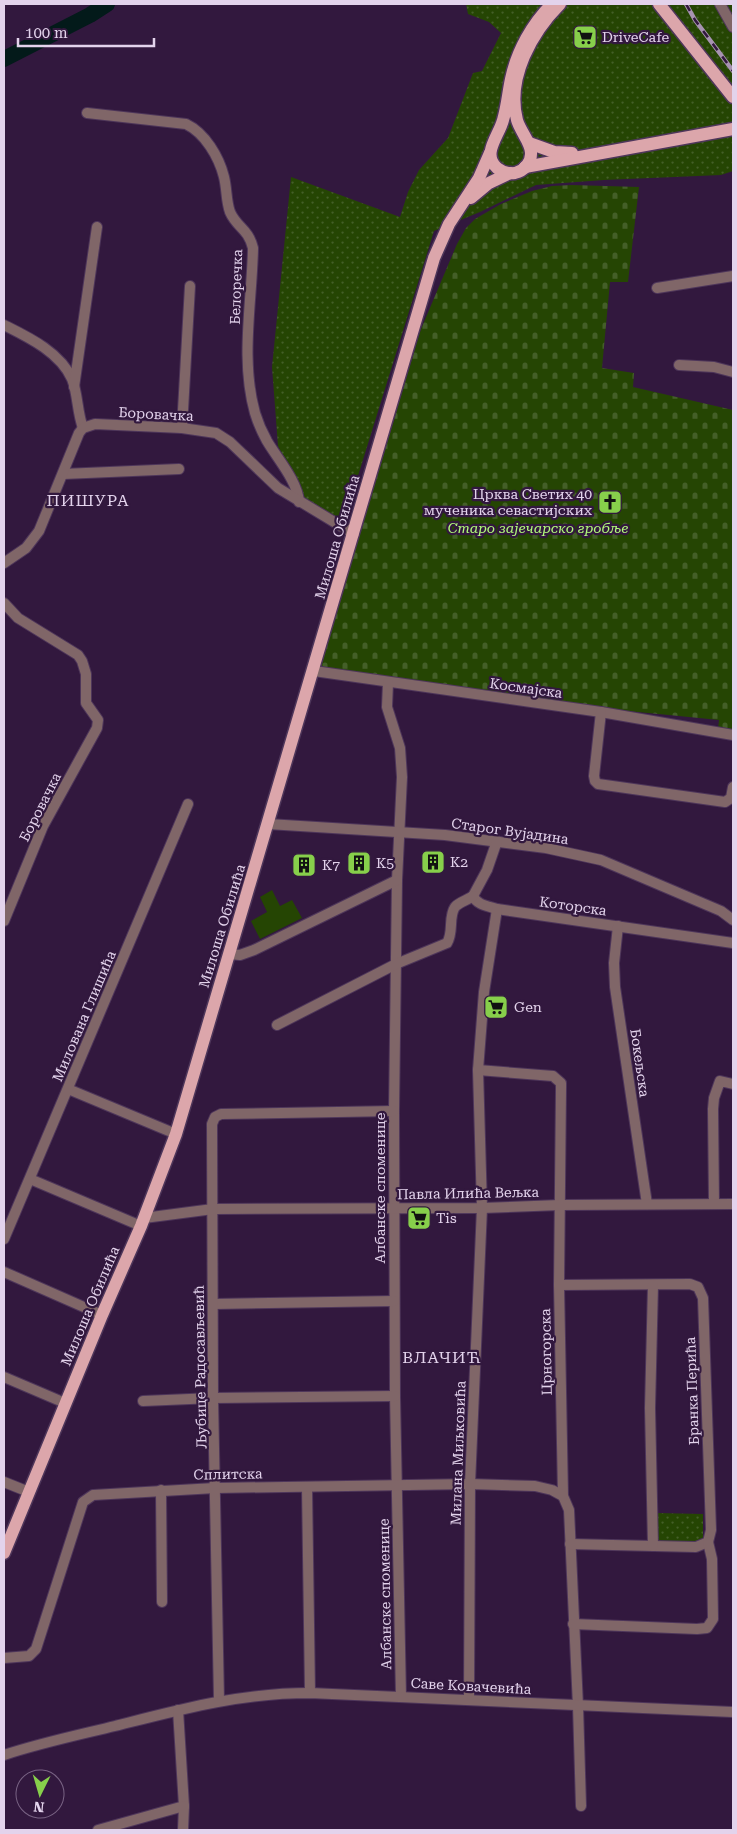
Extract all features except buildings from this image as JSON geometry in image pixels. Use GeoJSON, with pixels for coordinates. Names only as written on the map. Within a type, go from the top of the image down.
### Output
{"type":"FeatureCollection","features":[{"type":"Feature","properties":{"kind":"main road"},"geometry":{"type":"LineString","coordinates":[[552,4],[530,32],[517,60],[509,87],[506,113],[490,153],[491,160],[497,168],[510,173],[519,172],[525,167],[531,156],[515,111],[515,93],[519,74],[536,33],[560,4]]}},
{"type":"Feature","properties":{"kind":"main road"},"geometry":{"type":"LineString","coordinates":[[659,4],[733,97]]}},
{"type":"Feature","properties":{"kind":"main road"},"geometry":{"type":"LineString","coordinates":[[666,4],[704,61]]}},
{"type":"Feature","properties":{"kind":"main road"},"geometry":{"type":"LineString","coordinates":[[525,167],[731,130]]}},
{"type":"Feature","properties":{"kind":"main road"},"geometry":{"type":"LineString","coordinates":[[497,137],[511,132],[554,152],[600,153]]}},
{"type":"Feature","properties":{"kind":"main road","name":"Милоша Обилића"},"geometry":{"type":"LineString","coordinates":[[4,1553],[102,1314],[143,1222],[176,1134],[314,671],[424,291],[439,245],[449,224],[479,178],[490,153]]}},
{"type":"Feature","properties":{"kind":"main road","name":"Милоша Обилића"},"geometry":{"type":"LineString","coordinates":[[424,291],[448,234],[469,200],[488,183],[510,173]]}},
{"type":"Feature","properties":{"kind":"street"},"geometry":{"type":"LineString","coordinates":[[721,4],[733,27]]}},
{"type":"Feature","properties":{"kind":"street","name":"Белоречка"},"geometry":{"type":"LineString","coordinates":[[87,113],[186,124],[200,133],[216,156],[224,177],[230,212],[250,237],[253,248],[248,341],[250,392],[255,413],[268,443],[294,485],[299,496],[299,502]]}},
{"type":"Feature","properties":{"kind":"street"},"geometry":{"type":"LineString","coordinates":[[74,387],[97,227]]}},
{"type":"Feature","properties":{"kind":"street"},"geometry":{"type":"LineString","coordinates":[[657,288],[733,276]]}},
{"type":"Feature","properties":{"kind":"street"},"geometry":{"type":"LineString","coordinates":[[182,428],[190,286]]}},
{"type":"Feature","properties":{"kind":"street"},"geometry":{"type":"LineString","coordinates":[[4,325],[27,336],[48,351],[72,378],[79,417],[83,428],[79,433],[39,530],[26,548],[4,563]]}},
{"type":"Feature","properties":{"kind":"street"},"geometry":{"type":"LineString","coordinates":[[679,365],[714,367],[733,372]]}},
{"type":"Feature","properties":{"kind":"street","name":"Боровачка"},"geometry":{"type":"LineString","coordinates":[[83,428],[96,424],[210,431],[230,442],[278,488],[354,534]]}},
{"type":"Feature","properties":{"kind":"street"},"geometry":{"type":"LineString","coordinates":[[63,474],[179,469]]}},
{"type":"Feature","properties":{"kind":"street","name":"Боровачка"},"geometry":{"type":"LineString","coordinates":[[4,603],[18,618],[78,655],[86,674],[86,703],[98,720],[97,728],[43,826],[4,921]]}},
{"type":"Feature","properties":{"kind":"street","name":"Космајска"},"geometry":{"type":"LineString","coordinates":[[314,671],[601,712],[733,735]]}},
{"type":"Feature","properties":{"kind":"street","name":"Албанске споменице"},"geometry":{"type":"LineString","coordinates":[[388,683],[388,716],[400,748],[402,760],[397,880],[394,1110],[395,1396],[401,1697]]}},
{"type":"Feature","properties":{"kind":"street"},"geometry":{"type":"LineString","coordinates":[[601,712],[594,776],[595,781],[601,785],[725,802],[730,800],[733,787]]}},
{"type":"Feature","properties":{"kind":"street","name":"Милована Глишића"},"geometry":{"type":"LineString","coordinates":[[4,1238],[188,804]]}},
{"type":"Feature","properties":{"kind":"street","name":"Старог Вујадина"},"geometry":{"type":"LineString","coordinates":[[268,824],[445,835],[546,848],[601,860],[720,911],[733,920]]}},
{"type":"Feature","properties":{"kind":"street"},"geometry":{"type":"LineString","coordinates":[[277,1025],[396,964],[446,943],[450,937],[454,908],[472,896],[490,863],[496,841]]}},
{"type":"Feature","properties":{"kind":"street"},"geometry":{"type":"LineString","coordinates":[[229,954],[240,955],[254,950],[397,880]]}},
{"type":"Feature","properties":{"kind":"street","name":"Которска"},"geometry":{"type":"LineString","coordinates":[[472,896],[477,902],[497,909],[733,943]]}},
{"type":"Feature","properties":{"kind":"street","name":"Милана Миљковића"},"geometry":{"type":"LineString","coordinates":[[469,1700],[470,1484],[482,1208],[478,1070],[484,992],[497,909]]}},
{"type":"Feature","properties":{"kind":"street","name":"Бокељска"},"geometry":{"type":"LineString","coordinates":[[618,926],[614,963],[615,987],[647,1204]]}},
{"type":"Feature","properties":{"kind":"street","name":"Црногорска"},"geometry":{"type":"LineString","coordinates":[[478,1070],[553,1076],[560,1083],[562,1094],[559,1285],[564,1496],[569,1510],[581,1806]]}},
{"type":"Feature","properties":{"kind":"street"},"geometry":{"type":"LineString","coordinates":[[714,1204],[713,1109],[720,1081],[733,1084]]}},
{"type":"Feature","properties":{"kind":"street"},"geometry":{"type":"LineString","coordinates":[[68,1089],[176,1134]]}},
{"type":"Feature","properties":{"kind":"street","name":"Љубице Радосављевић"},"geometry":{"type":"LineString","coordinates":[[219,1700],[213,1398],[212,1124],[215,1117],[221,1114],[394,1110]]}},
{"type":"Feature","properties":{"kind":"street"},"geometry":{"type":"LineString","coordinates":[[30,1179],[143,1222]]}},
{"type":"Feature","properties":{"kind":"street","name":"Павла Илића Вељка"},"geometry":{"type":"LineString","coordinates":[[143,1222],[213,1209],[482,1208],[560,1204],[733,1204]]}},
{"type":"Feature","properties":{"kind":"street"},"geometry":{"type":"LineString","coordinates":[[4,1272],[102,1314]]}},
{"type":"Feature","properties":{"kind":"street","name":"Бранка Перића"},"geometry":{"type":"LineString","coordinates":[[559,1285],[693,1284],[702,1293],[710,1530],[708,1542],[712,1559],[712,1623],[707,1628],[697,1629],[573,1624]]}},
{"type":"Feature","properties":{"kind":"street"},"geometry":{"type":"LineString","coordinates":[[653,1285],[650,1408],[653,1546]]}},
{"type":"Feature","properties":{"kind":"street"},"geometry":{"type":"LineString","coordinates":[[213,1304],[394,1301]]}},
{"type":"Feature","properties":{"kind":"street"},"geometry":{"type":"LineString","coordinates":[[4,1377],[65,1403]]}},
{"type":"Feature","properties":{"kind":"street"},"geometry":{"type":"LineString","coordinates":[[143,1401],[213,1398],[395,1396]]}},
{"type":"Feature","properties":{"kind":"street"},"geometry":{"type":"LineString","coordinates":[[4,1482],[29,1492]]}},
{"type":"Feature","properties":{"kind":"street","name":"Сплитска"},"geometry":{"type":"LineString","coordinates":[[4,1658],[29,1656],[36,1649],[83,1502],[99,1494],[215,1488],[470,1484],[535,1486],[552,1490],[564,1496]]}},
{"type":"Feature","properties":{"kind":"street"},"geometry":{"type":"LineString","coordinates":[[307,1487],[310,1693]]}},
{"type":"Feature","properties":{"kind":"street"},"geometry":{"type":"LineString","coordinates":[[161,1490],[162,1602]]}},
{"type":"Feature","properties":{"kind":"street"},"geometry":{"type":"LineString","coordinates":[[570,1544],[696,1547],[708,1542]]}},
{"type":"Feature","properties":{"kind":"street","name":"Саве Ковачевића"},"geometry":{"type":"LineString","coordinates":[[4,1755],[219,1700],[264,1694],[310,1693],[733,1712]]}},
{"type":"Feature","properties":{"kind":"street"},"geometry":{"type":"LineString","coordinates":[[178,1710],[184,1806],[183,1830]]}},
{"type":"Feature","properties":{"kind":"street"},"geometry":{"type":"LineString","coordinates":[[98,1830],[184,1806]]}},
{"type":"Feature","properties":{"kind":"green space"},"geometry":{"type":"Polygon","coordinates":[[[466,4],[733,4],[733,171],[721,175],[536,185],[480,212],[434,231],[344,521],[304,499],[278,446],[272,367],[291,177],[400,217],[408,192],[419,170],[448,138],[473,73],[482,71],[501,33],[489,22],[468,14],[466,4]]]}},
{"type":"Feature","properties":{"kind":"green space","name":"Старо зајечарско гробље"},"geometry":{"type":"Polygon","coordinates":[[[552,186],[639,187],[628,282],[610,282],[602,368],[634,373],[633,387],[733,410],[733,731],[718,729],[719,720],[618,710],[325,668],[321,665],[421,329],[457,244],[466,228],[475,219],[501,204],[532,191],[552,186]]]}},
{"type":"Feature","properties":{"kind":"green space"},"geometry":{"type":"Polygon","coordinates":[[[272,890],[280,906],[292,900],[302,918],[260,939],[251,921],[267,912],[260,897],[272,890]]]}},
{"type":"Feature","properties":{"kind":"green space"},"geometry":{"type":"Polygon","coordinates":[[[656,1513],[703,1514],[703,1540],[701,1542],[660,1541],[657,1539],[656,1513]]]}},
{"type":"Feature","properties":{"kind":"waterway"},"geometry":{"type":"LineString","coordinates":[[4,59],[90,15],[107,4]]}},
{"type":"Feature","properties":{"kind":"railway"},"geometry":{"type":"LineString","coordinates":[[686,4],[695,20],[733,71]]}},
{"type":"Feature","properties":{"kind":"place","name":"DriveCafe"},"geometry":{"type":"Point","coordinates":[585,37]}},
{"type":"Feature","properties":{"kind":"place","name":"Црква Светих 40 мученика севастијских"},"geometry":{"type":"Point","coordinates":[610,502]}},
{"type":"Feature","properties":{"kind":"place","name":"K2"},"geometry":{"type":"Point","coordinates":[433,862]}},
{"type":"Feature","properties":{"kind":"place","name":"K5"},"geometry":{"type":"Point","coordinates":[359,863]}},
{"type":"Feature","properties":{"kind":"place","name":"K7"},"geometry":{"type":"Point","coordinates":[304,865]}},
{"type":"Feature","properties":{"kind":"place","name":"Gen"},"geometry":{"type":"Point","coordinates":[496,1007]}},
{"type":"Feature","properties":{"kind":"place","name":"Tis"},"geometry":{"type":"Point","coordinates":[419,1218]}},
{"type":"Feature","properties":{"kind":"district","name":"ПИШУРА"},"geometry":{"type":"Point","coordinates":[88,500]}},
{"type":"Feature","properties":{"kind":"district","name":"ВЛАЧИЋ"},"geometry":{"type":"Point","coordinates":[442,1357]}}]}
